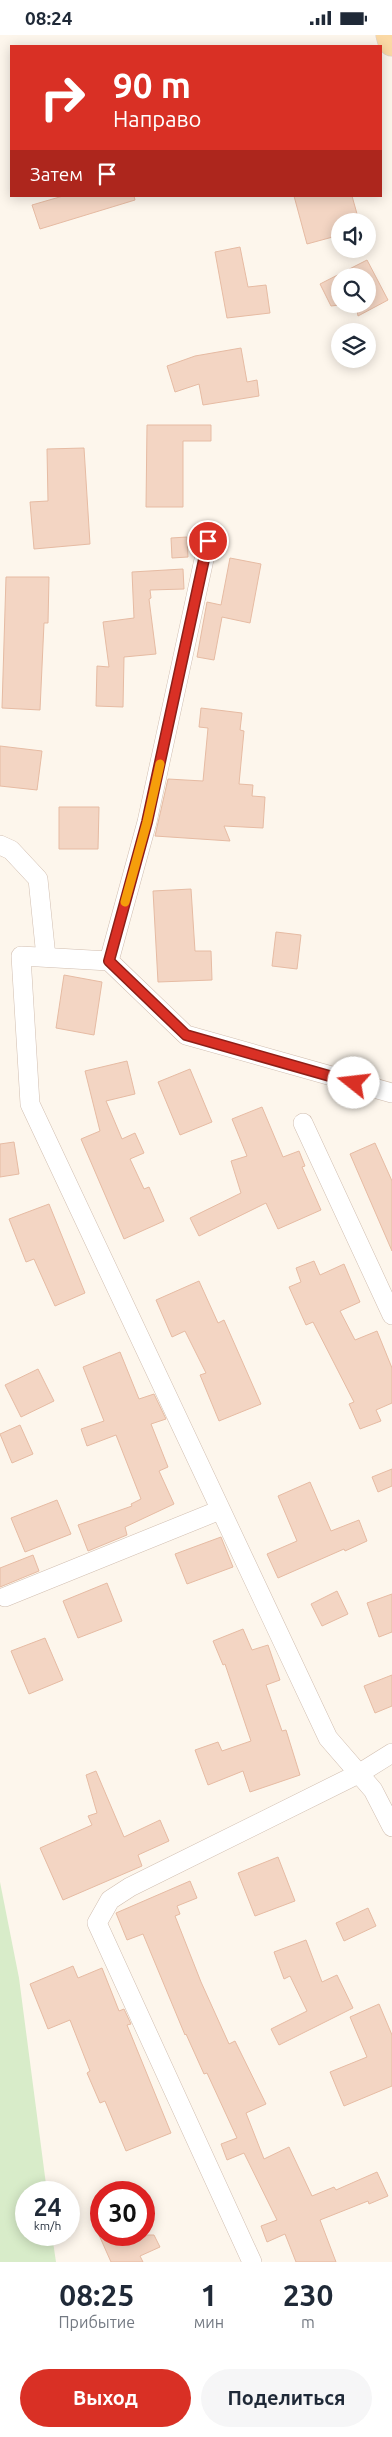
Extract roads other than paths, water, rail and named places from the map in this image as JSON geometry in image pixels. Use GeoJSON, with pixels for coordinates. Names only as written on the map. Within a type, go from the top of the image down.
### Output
{"type":"FeatureCollection","features":[{"type":"Feature","properties":{"kind":"main road"},"geometry":{"type":"LineString","coordinates":[[390,35],[392,42]]}},
{"type":"Feature","properties":{"kind":"street"},"geometry":{"type":"LineString","coordinates":[[109,961],[147,822],[208,541]]}},
{"type":"Feature","properties":{"kind":"street"},"geometry":{"type":"LineString","coordinates":[[0,845],[11,850],[38,879],[46,957]]}},
{"type":"Feature","properties":{"kind":"street"},"geometry":{"type":"LineString","coordinates":[[392,1093],[186,1035],[109,961],[22,956],[30,1104],[328,1738],[373,1790],[392,1827]]}},
{"type":"Feature","properties":{"kind":"street"},"geometry":{"type":"LineString","coordinates":[[303,1123],[392,1315]]}},
{"type":"Feature","properties":{"kind":"street"},"geometry":{"type":"LineString","coordinates":[[4,1597],[220,1510]]}},
{"type":"Feature","properties":{"kind":"street"},"geometry":{"type":"LineString","coordinates":[[252,2262],[97,1923],[110,1900],[130,1887],[360,1773],[392,1753]]}}]}
